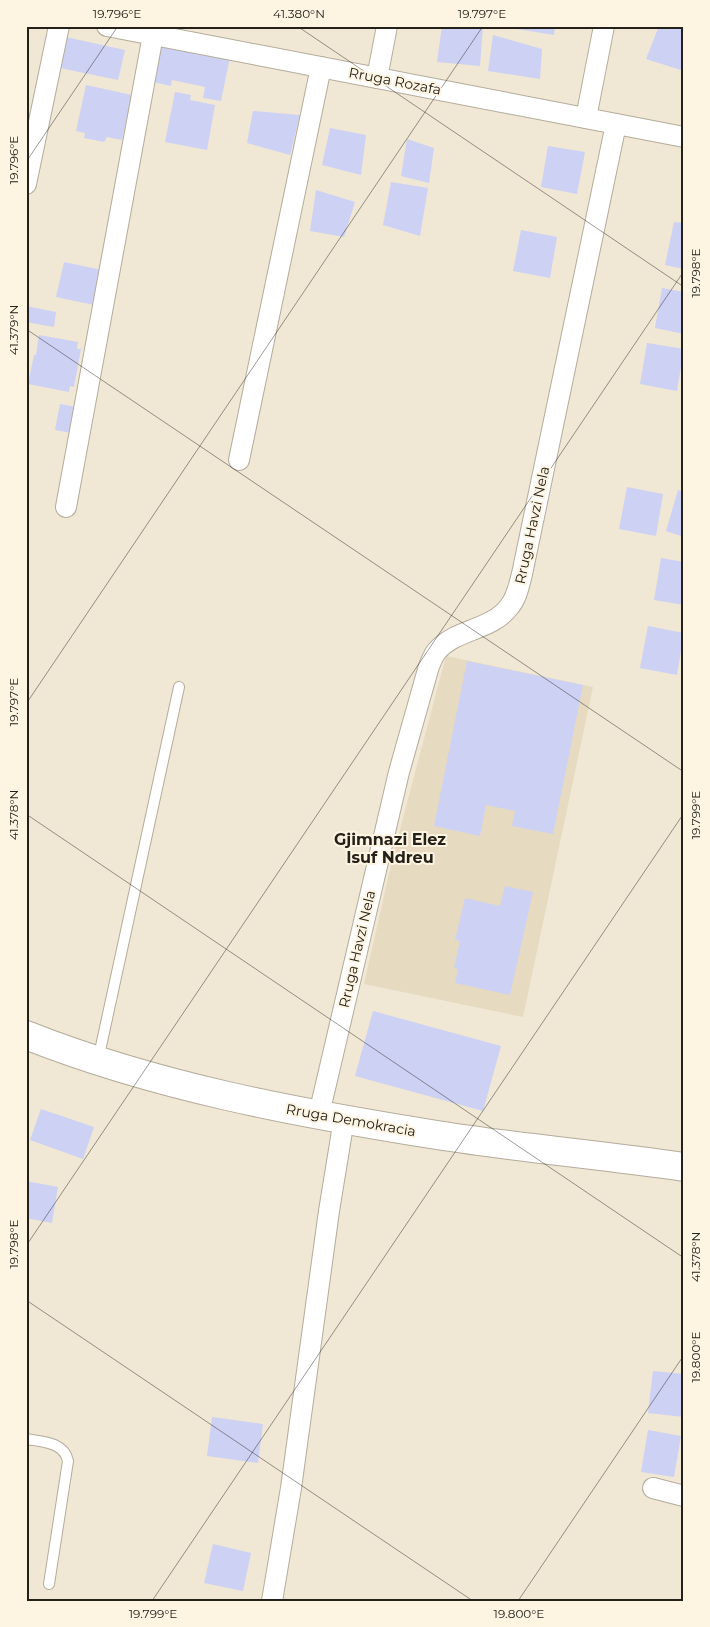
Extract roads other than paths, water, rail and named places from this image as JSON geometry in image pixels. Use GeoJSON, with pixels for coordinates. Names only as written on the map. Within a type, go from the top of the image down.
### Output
{"type":"FeatureCollection","features":[{"type":"Feature","properties":{"kind":"main road","name":"Rruga Demokracia"},"geometry":{"type":"LineString","coordinates":[[26,1035],[98,1061],[224,1095],[437,1135],[684,1167]]}},
{"type":"Feature","properties":{"kind":"street"},"geometry":{"type":"LineString","coordinates":[[26,184],[59,26]]}},
{"type":"Feature","properties":{"kind":"street","name":"Rruga Rozafa"},"geometry":{"type":"LineString","coordinates":[[107,26],[153,35],[189,34],[321,67],[684,137]]}},
{"type":"Feature","properties":{"kind":"street"},"geometry":{"type":"LineString","coordinates":[[377,78],[387,26]]}},
{"type":"Feature","properties":{"kind":"street"},"geometry":{"type":"LineString","coordinates":[[586,118],[604,26]]}},
{"type":"Feature","properties":{"kind":"street"},"geometry":{"type":"LineString","coordinates":[[66,507],[153,35]]}},
{"type":"Feature","properties":{"kind":"street"},"geometry":{"type":"LineString","coordinates":[[239,460],[321,67]]}},
{"type":"Feature","properties":{"kind":"street","name":"Rruga Havzi Nela"},"geometry":{"type":"LineString","coordinates":[[272,1601],[291,1488],[329,1211],[331,1116],[399,772],[429,666],[436,652],[450,641],[497,619],[510,607],[516,594],[522,574],[616,124]]}},
{"type":"Feature","properties":{"kind":"street"},"geometry":{"type":"LineString","coordinates":[[653,1488],[684,1496]]}},
{"type":"Feature","properties":{"kind":"lane"},"geometry":{"type":"LineString","coordinates":[[98,1061],[179,687]]}},
{"type":"Feature","properties":{"kind":"lane"},"geometry":{"type":"LineString","coordinates":[[26,1439],[61,1447],[67,1453],[68,1460],[49,1584]]}},
{"type":"Feature","properties":{"kind":"district","name":"Gjimnazi Elez Isuf Ndreu"},"geometry":{"type":"Point","coordinates":[390,848]}}]}
